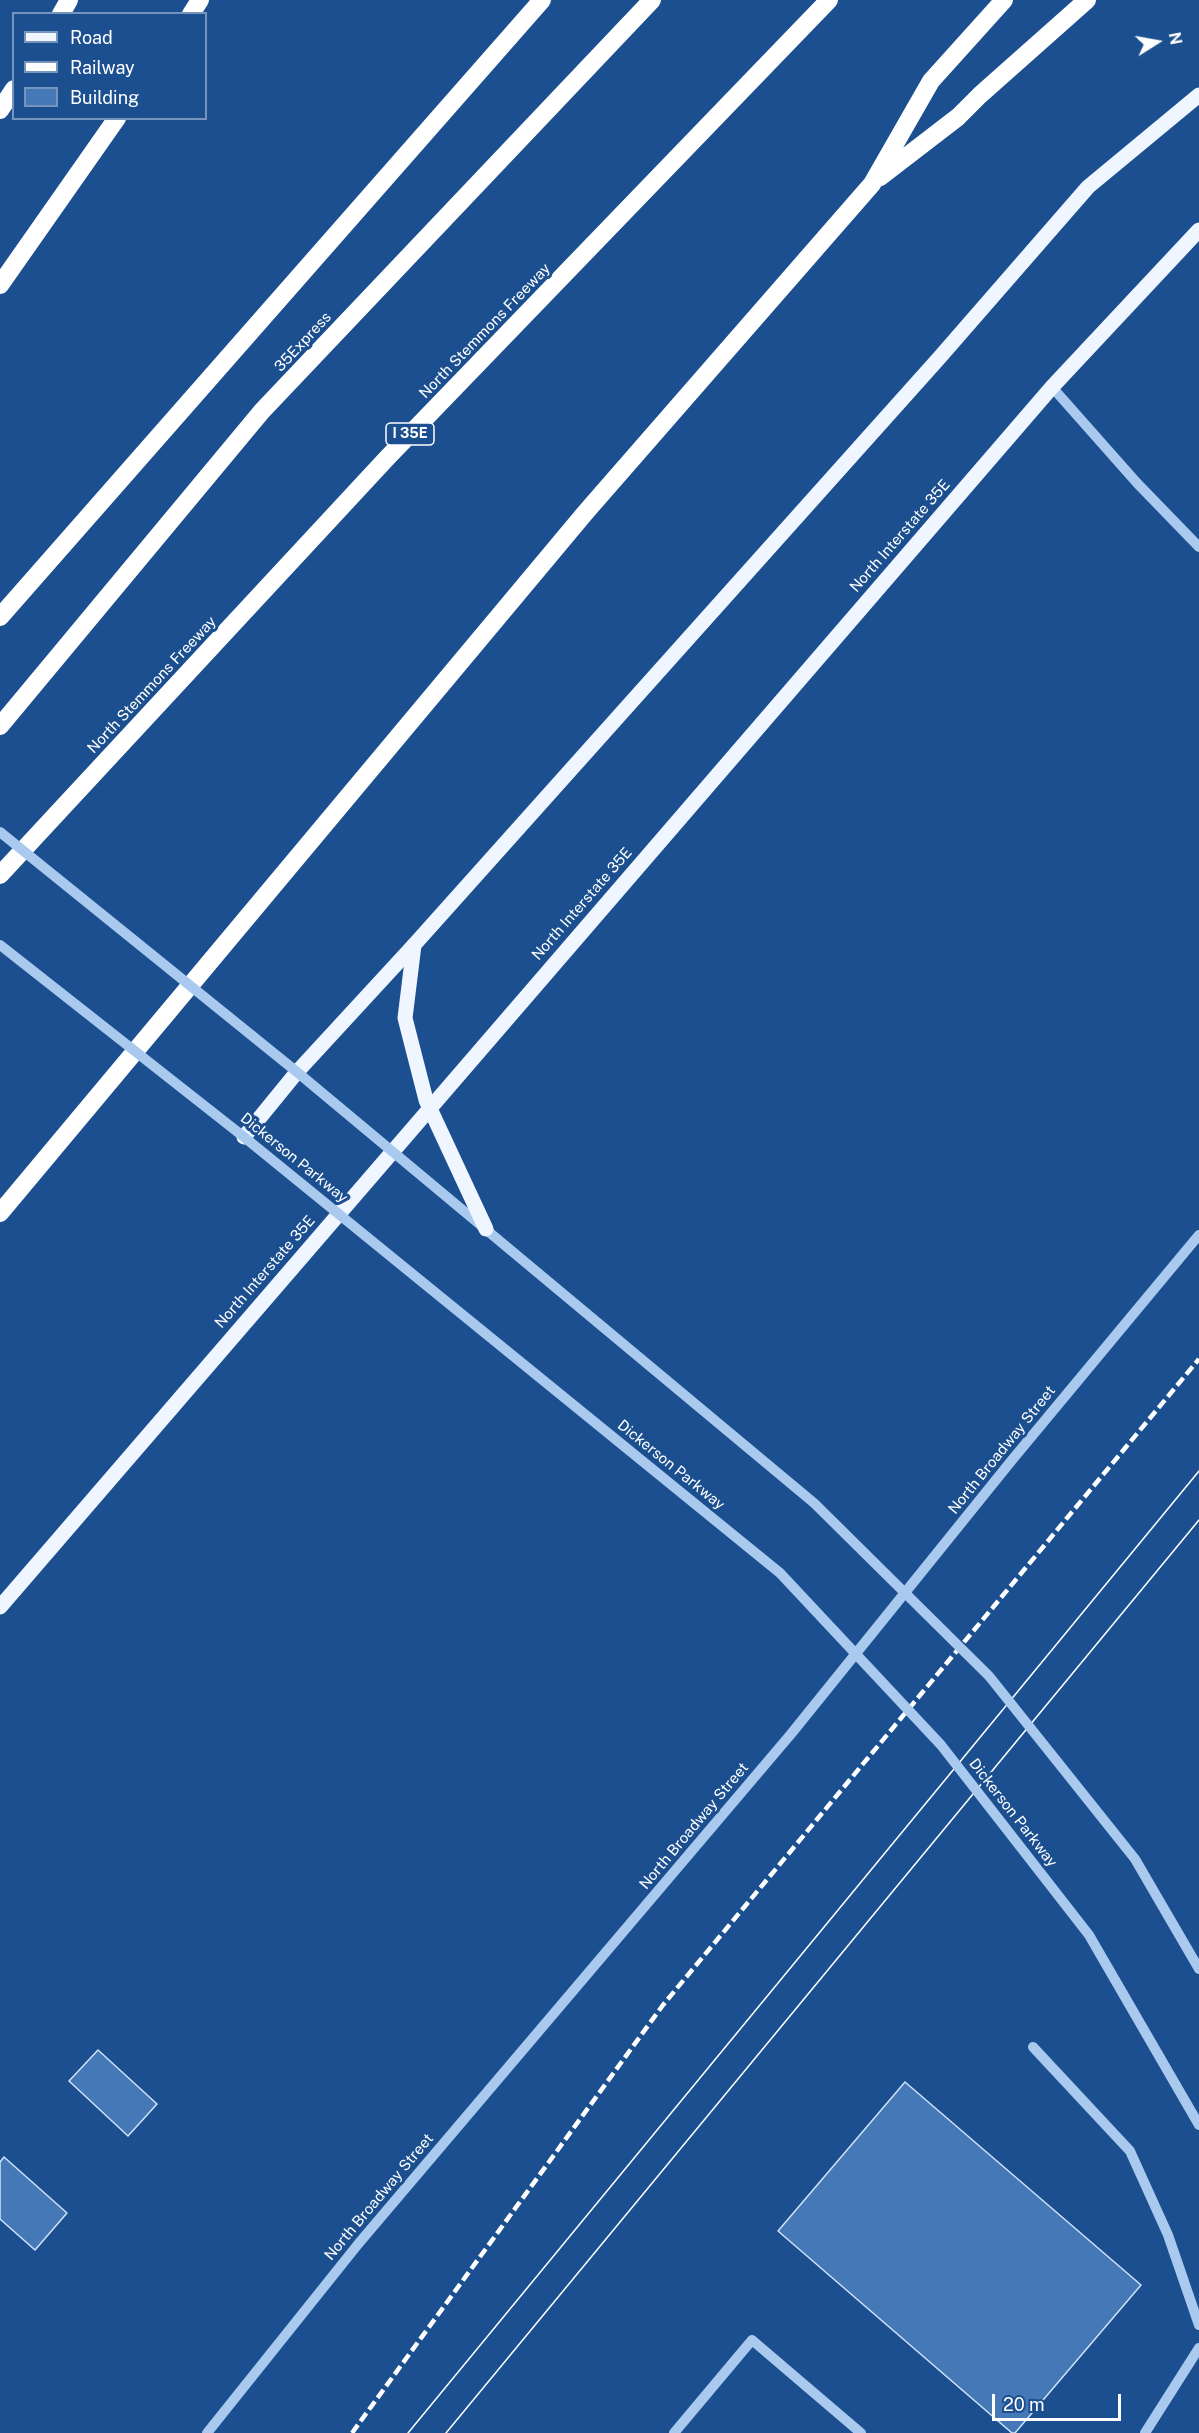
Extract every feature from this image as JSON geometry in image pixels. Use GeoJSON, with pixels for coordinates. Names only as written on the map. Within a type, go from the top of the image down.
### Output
{"type":"FeatureCollection","features":[{"type":"Feature","properties":{"kind":"highway"},"geometry":{"type":"LineString","coordinates":[[0,616],[542,0]]}},
{"type":"Feature","properties":{"kind":"highway","name":"35Express"},"geometry":{"type":"LineString","coordinates":[[0,726],[262,411],[652,0]]}},
{"type":"Feature","properties":{"kind":"highway","name":"North Stemmons Freeway"},"geometry":{"type":"LineString","coordinates":[[0,875],[387,458],[829,0]]}},
{"type":"Feature","properties":{"kind":"highway"},"geometry":{"type":"LineString","coordinates":[[0,1213],[585,513],[872,184],[932,81],[1004,0]]}},
{"type":"Feature","properties":{"kind":"highway"},"geometry":{"type":"LineString","coordinates":[[872,184],[958,117],[1087,0]]}},
{"type":"Feature","properties":{"kind":"highway"},"geometry":{"type":"LineString","coordinates":[[0,110],[12,92]]}},
{"type":"Feature","properties":{"kind":"highway"},"geometry":{"type":"LineString","coordinates":[[0,285],[116,120]]}},
{"type":"Feature","properties":{"kind":"main road"},"geometry":{"type":"LineString","coordinates":[[244,1137],[297,1072],[414,945],[940,357],[1088,187],[1199,95]]}},
{"type":"Feature","properties":{"kind":"main road","name":"North Interstate 35E"},"geometry":{"type":"LineString","coordinates":[[0,1607],[1052,387],[1199,230]]}},
{"type":"Feature","properties":{"kind":"main road"},"geometry":{"type":"LineString","coordinates":[[414,945],[405,1018],[426,1100],[486,1229]]}},
{"type":"Feature","properties":{"kind":"street"},"geometry":{"type":"LineString","coordinates":[[1052,387],[1137,483],[1199,547]]}},
{"type":"Feature","properties":{"kind":"street"},"geometry":{"type":"LineString","coordinates":[[0,832],[297,1072],[814,1503],[989,1676],[1135,1858],[1199,1969]]}},
{"type":"Feature","properties":{"kind":"street","name":"Dickerson Parkway"},"geometry":{"type":"LineString","coordinates":[[0,945],[244,1137],[780,1573],[942,1746],[1089,1935],[1199,2125]]}},
{"type":"Feature","properties":{"kind":"street","name":"North Broadway Street"},"geometry":{"type":"LineString","coordinates":[[207,2433],[358,2243],[791,1734],[1012,1460],[1199,1234]]}},
{"type":"Feature","properties":{"kind":"street"},"geometry":{"type":"LineString","coordinates":[[1033,2048],[1130,2151],[1168,2235],[1199,2325]]}},
{"type":"Feature","properties":{"kind":"street"},"geometry":{"type":"LineString","coordinates":[[674,2433],[752,2340],[861,2433]]}},
{"type":"Feature","properties":{"kind":"street"},"geometry":{"type":"LineString","coordinates":[[1144,2433],[1199,2348]]}},
{"type":"Feature","properties":{"kind":"building"},"geometry":{"type":"Polygon","coordinates":[[[98,2050],[157,2104],[128,2136],[69,2081],[98,2050]]]}},
{"type":"Feature","properties":{"kind":"building"},"geometry":{"type":"Polygon","coordinates":[[[905,2082],[1141,2285],[1015,2433],[1012,2433],[778,2231],[905,2082]]]}},
{"type":"Feature","properties":{"kind":"building"},"geometry":{"type":"Polygon","coordinates":[[[4,2157],[67,2213],[35,2250],[0,2219],[0,2162],[4,2157]]]}},
{"type":"Feature","properties":{"kind":"tram line"},"geometry":{"type":"LineString","coordinates":[[408,2433],[1199,1471]]}},
{"type":"Feature","properties":{"kind":"tram line"},"geometry":{"type":"LineString","coordinates":[[446,2433],[1199,1520]]}},
{"type":"Feature","properties":{"kind":"railway"},"geometry":{"type":"LineString","coordinates":[[352,2433],[663,2005],[1199,1359]]}}]}
